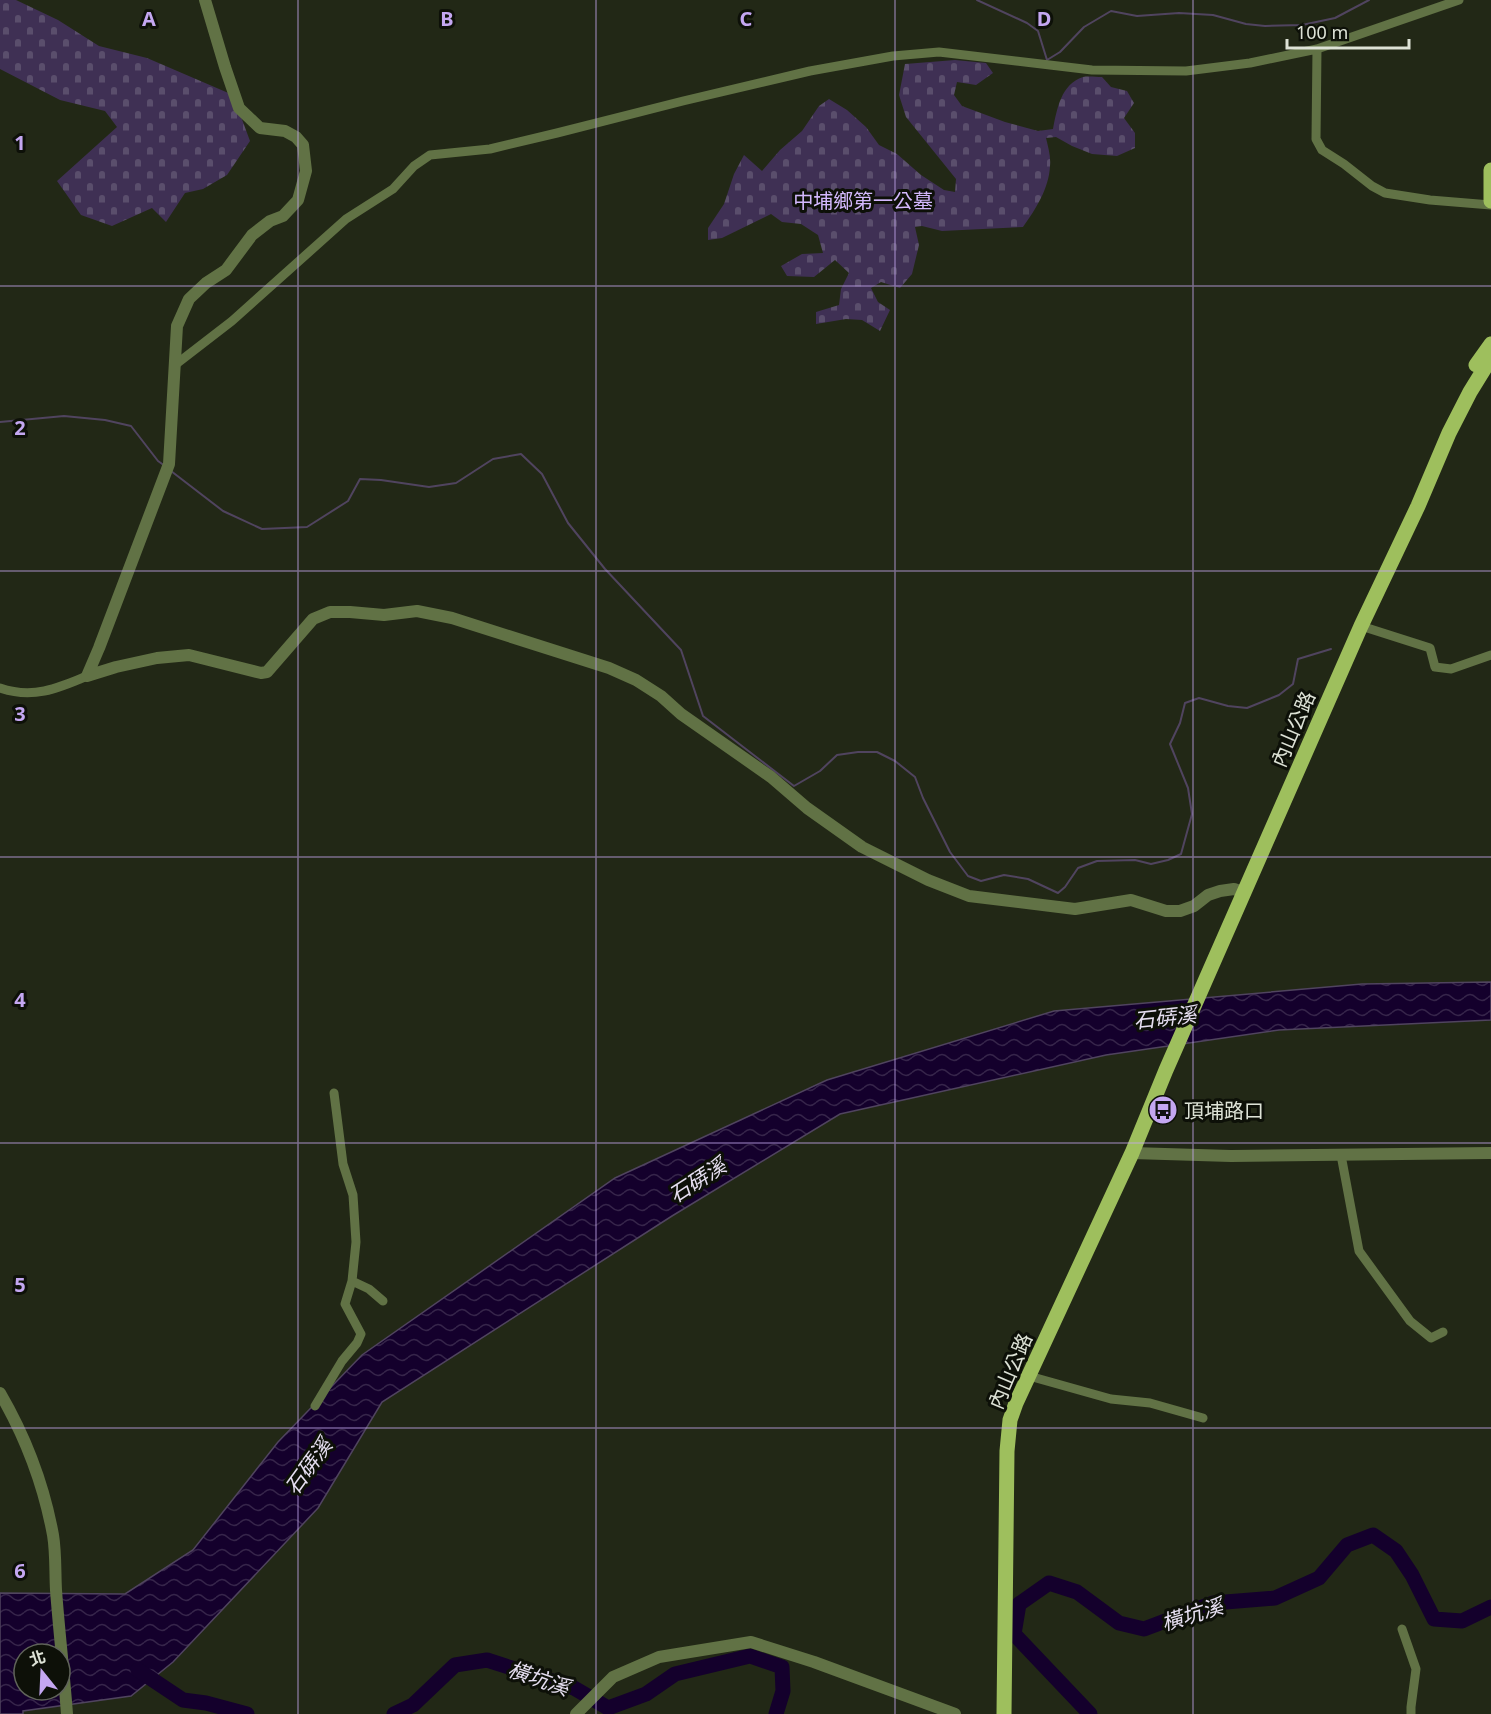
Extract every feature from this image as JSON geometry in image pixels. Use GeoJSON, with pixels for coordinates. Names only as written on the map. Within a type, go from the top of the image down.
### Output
{"type":"FeatureCollection","features":[{"type":"Feature","properties":{"kind":"main road"},"geometry":{"type":"LineString","coordinates":[[1491,170],[1491,203]]}},
{"type":"Feature","properties":{"kind":"main road","name":"內山公路"},"geometry":{"type":"LineString","coordinates":[[1411,521],[1410,507],[1446,422],[1480,358],[1491,344]]}},
{"type":"Feature","properties":{"kind":"main road","name":"內山公路"},"geometry":{"type":"LineString","coordinates":[[1004,1714],[1007,1451],[1010,1420],[1016,1403],[1132,1153],[1166,1070],[1361,626],[1411,521],[1449,433],[1491,358]]}},
{"type":"Feature","properties":{"kind":"street"},"geometry":{"type":"LineString","coordinates":[[87,676],[167,468],[177,326],[189,299],[206,283],[226,270],[252,235],[270,221],[283,216],[298,200],[306,171],[303,145],[296,137],[285,131],[260,128],[239,108],[205,0]]}},
{"type":"Feature","properties":{"kind":"street"},"geometry":{"type":"LineString","coordinates":[[175,365],[232,321],[346,219],[393,189],[414,166],[430,155],[490,149],[810,71],[893,56],[939,52],[1092,70],[1186,71],[1250,63],[1317,49],[1459,0]]}},
{"type":"Feature","properties":{"kind":"street"},"geometry":{"type":"LineString","coordinates":[[1317,49],[1316,139],[1322,150],[1385,193],[1430,200],[1491,203]]}},
{"type":"Feature","properties":{"kind":"street"},"geometry":{"type":"LineString","coordinates":[[0,688],[11,692],[32,693],[56,689],[116,667],[157,658],[189,655],[261,674],[267,672],[313,619],[330,612],[384,615],[417,610],[538,644],[609,668],[636,680],[662,696],[681,714],[771,777],[807,808],[862,847],[928,880],[969,896],[1075,909],[1131,900],[1166,911],[1180,911],[1220,891],[1234,889],[1245,893]]}},
{"type":"Feature","properties":{"kind":"street"},"geometry":{"type":"LineString","coordinates":[[1361,626],[1430,648],[1435,667],[1451,669],[1491,655]]}},
{"type":"Feature","properties":{"kind":"street"},"geometry":{"type":"LineString","coordinates":[[315,1406],[361,1334],[345,1304],[352,1281],[356,1242],[353,1195],[343,1164],[334,1094]]}},
{"type":"Feature","properties":{"kind":"street"},"geometry":{"type":"LineString","coordinates":[[1132,1153],[1231,1156],[1491,1153]]}},
{"type":"Feature","properties":{"kind":"street"},"geometry":{"type":"LineString","coordinates":[[1341,1155],[1359,1251],[1410,1321],[1431,1338],[1443,1332]]}},
{"type":"Feature","properties":{"kind":"street"},"geometry":{"type":"LineString","coordinates":[[352,1281],[369,1289],[383,1300]]}},
{"type":"Feature","properties":{"kind":"street"},"geometry":{"type":"LineString","coordinates":[[1029,1376],[1111,1399],[1150,1403],[1203,1418]]}},
{"type":"Feature","properties":{"kind":"street"},"geometry":{"type":"LineString","coordinates":[[0,1393],[13,1415],[29,1454],[47,1506],[54,1537],[56,1589],[67,1709]]}},
{"type":"Feature","properties":{"kind":"street"},"geometry":{"type":"LineString","coordinates":[[1402,1629],[1416,1669],[1411,1714]]}},
{"type":"Feature","properties":{"kind":"street"},"geometry":{"type":"LineString","coordinates":[[580,1710],[614,1677],[659,1658],[751,1642],[814,1662],[955,1714]]}},
{"type":"Feature","properties":{"kind":"green space"},"geometry":{"type":"Polygon","coordinates":[[[0,0],[16,0],[58,20],[99,46],[147,58],[233,95],[250,141],[227,175],[203,189],[185,193],[166,222],[152,208],[112,226],[81,215],[57,181],[117,127],[105,111],[60,100],[0,69],[0,0]]]}},
{"type":"Feature","properties":{"kind":"green space","name":"中埔鄉第一公墓"},"geometry":{"type":"Polygon","coordinates":[[[955,60],[986,63],[993,73],[976,85],[957,82],[954,95],[962,106],[1038,131],[1053,129],[1061,98],[1070,85],[1083,77],[1102,77],[1111,87],[1127,91],[1134,103],[1124,118],[1135,133],[1135,148],[1117,156],[1092,154],[1056,137],[1046,138],[1050,162],[1047,182],[1037,206],[1023,227],[942,231],[922,226],[915,227],[919,245],[912,274],[900,288],[881,282],[871,288],[878,302],[890,310],[880,331],[862,320],[846,319],[816,324],[816,312],[839,305],[841,289],[849,273],[835,260],[814,277],[787,276],[781,266],[802,254],[823,253],[818,235],[801,224],[782,222],[771,214],[722,238],[708,240],[708,228],[724,204],[734,174],[744,155],[762,171],[780,150],[802,131],[819,106],[829,99],[847,110],[866,127],[879,145],[897,154],[921,175],[944,190],[955,192],[956,179],[906,117],[899,95],[905,64],[955,60]]]}},
{"type":"Feature","properties":{"kind":"water","name":"石硦溪"},"geometry":{"type":"Polygon","coordinates":[[[1491,982],[1491,1020],[1279,1030],[1106,1055],[840,1114],[672,1216],[382,1402],[318,1508],[173,1662],[131,1696],[23,1711],[23,1714],[0,1714],[0,1593],[125,1594],[193,1550],[278,1442],[362,1355],[615,1178],[827,1080],[1054,1011],[1362,984],[1491,982]]]}},
{"type":"Feature","properties":{"kind":"waterway"},"geometry":{"type":"LineString","coordinates":[[977,0],[1027,23],[1038,31],[1047,60],[1060,52],[1084,27],[1111,11],[1137,16],[1179,13],[1213,15],[1246,24],[1265,26],[1302,25],[1335,18],[1369,0]]}},
{"type":"Feature","properties":{"kind":"waterway"},"geometry":{"type":"LineString","coordinates":[[0,422],[64,416],[105,420],[131,426],[158,461],[165,466]]}},
{"type":"Feature","properties":{"kind":"waterway"},"geometry":{"type":"LineString","coordinates":[[171,471],[223,511],[262,529],[307,527],[348,501],[360,479],[429,487],[456,483],[493,459],[521,454],[542,474],[568,523],[605,569],[681,650],[703,716],[794,786],[820,771],[837,755],[877,752],[895,761],[915,777],[950,852],[968,876],[981,881],[1004,875],[1028,879],[1058,893],[1078,868],[1097,861],[1135,860],[1151,864],[1181,854],[1192,814],[1188,788],[1170,744],[1180,723],[1185,703],[1199,698],[1228,706],[1247,708],[1279,695],[1293,684],[1298,659],[1331,649]]}},
{"type":"Feature","properties":{"kind":"waterway","name":"橫坑溪"},"geometry":{"type":"LineString","coordinates":[[1090,1714],[1014,1634],[1019,1604],[1049,1583],[1077,1592],[1119,1623],[1144,1629],[1213,1603],[1275,1598],[1319,1578],[1347,1545],[1373,1535],[1396,1551],[1412,1575],[1434,1619],[1462,1621],[1491,1607]]}},
{"type":"Feature","properties":{"kind":"waterway","name":"橫坑溪"},"geometry":{"type":"LineString","coordinates":[[394,1714],[413,1705],[455,1665],[487,1660],[574,1688],[608,1708],[646,1694],[675,1674],[750,1656],[782,1667],[783,1691],[776,1714]]}},
{"type":"Feature","properties":{"kind":"waterway","name":"橫坑溪"},"geometry":{"type":"LineString","coordinates":[[138,1670],[183,1700],[206,1703],[247,1714]]}},
{"type":"Feature","properties":{"kind":"place","name":"頂埔路口"},"geometry":{"type":"Point","coordinates":[1163,1110]}}]}
